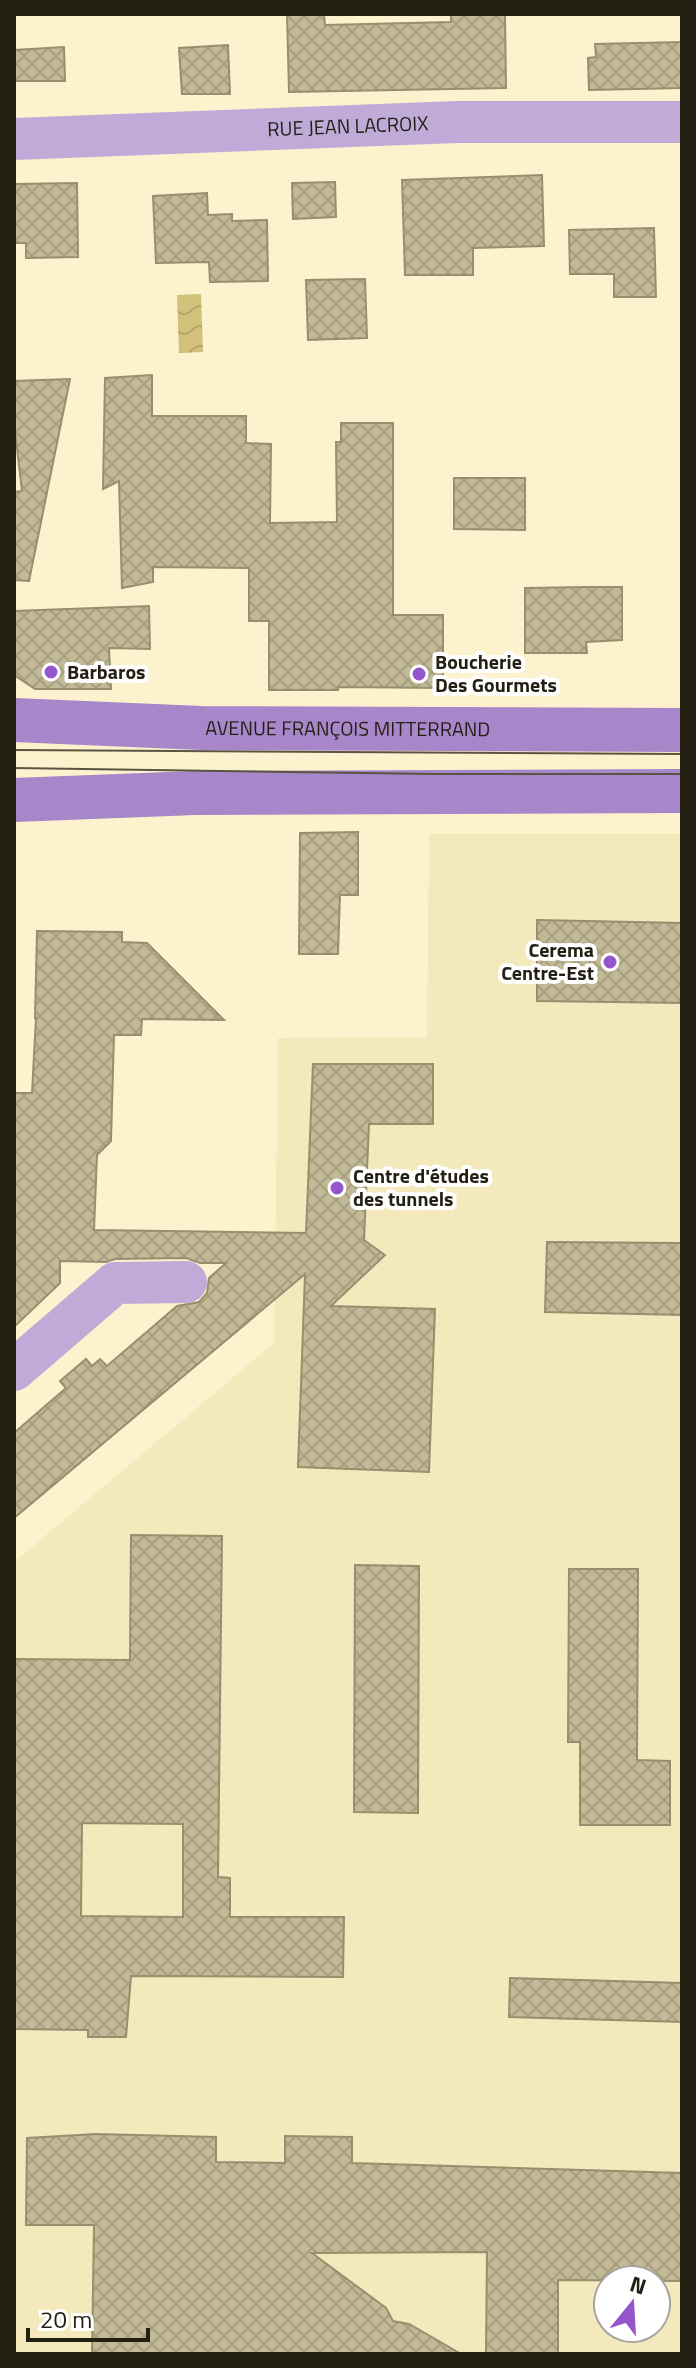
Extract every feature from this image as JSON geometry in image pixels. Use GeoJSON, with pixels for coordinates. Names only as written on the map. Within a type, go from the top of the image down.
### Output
{"type":"FeatureCollection","features":[{"type":"Feature","properties":{"kind":"street","name":"RUE JEAN LACROIX"},"geometry":{"type":"LineString","coordinates":[[14,139],[457,122],[682,122]]}},
{"type":"Feature","properties":{"kind":"street","name":"AVENUE FRANÇOIS MITTERRAND"},"geometry":{"type":"LineString","coordinates":[[14,720],[201,728],[682,730]]}},
{"type":"Feature","properties":{"kind":"street"},"geometry":{"type":"LineString","coordinates":[[14,800],[195,793],[682,791]]}},
{"type":"Feature","properties":{"kind":"street"},"geometry":{"type":"LineString","coordinates":[[14,1370],[115,1283],[186,1282]]}},
{"type":"Feature","properties":{"kind":"shaded area"},"geometry":{"type":"Polygon","coordinates":[[[429,834],[682,834],[682,2354],[14,2354],[14,1562],[274,1343],[278,1038],[427,1037],[429,834]]]}},
{"type":"Feature","properties":{"kind":"water"},"geometry":{"type":"Polygon","coordinates":[[[201,294],[203,352],[179,353],[177,295],[201,294]]]}},
{"type":"Feature","properties":{"kind":"building"},"geometry":{"type":"Polygon","coordinates":[[[287,14],[324,14],[325,25],[451,22],[451,14],[505,14],[506,88],[289,92],[287,14]]]}},
{"type":"Feature","properties":{"kind":"building"},"geometry":{"type":"Polygon","coordinates":[[[682,42],[682,88],[589,90],[588,58],[596,57],[595,44],[682,42]]]}},
{"type":"Feature","properties":{"kind":"building"},"geometry":{"type":"Polygon","coordinates":[[[228,45],[230,94],[182,94],[179,48],[228,45]]]}},
{"type":"Feature","properties":{"kind":"building"},"geometry":{"type":"Polygon","coordinates":[[[64,47],[65,81],[14,81],[14,50],[64,47]]]}},
{"type":"Feature","properties":{"kind":"building"},"geometry":{"type":"Polygon","coordinates":[[[542,175],[544,246],[473,248],[473,275],[405,275],[402,180],[542,175]]]}},
{"type":"Feature","properties":{"kind":"building"},"geometry":{"type":"Polygon","coordinates":[[[335,182],[336,217],[293,219],[292,183],[335,182]]]}},
{"type":"Feature","properties":{"kind":"building"},"geometry":{"type":"Polygon","coordinates":[[[77,183],[78,257],[26,258],[26,243],[14,243],[14,184],[77,183]]]}},
{"type":"Feature","properties":{"kind":"building"},"geometry":{"type":"Polygon","coordinates":[[[207,193],[208,215],[232,214],[232,221],[267,220],[268,281],[210,282],[209,262],[156,263],[153,196],[207,193]]]}},
{"type":"Feature","properties":{"kind":"building"},"geometry":{"type":"Polygon","coordinates":[[[654,228],[656,297],[614,297],[614,274],[570,274],[569,230],[654,228]]]}},
{"type":"Feature","properties":{"kind":"building"},"geometry":{"type":"Polygon","coordinates":[[[365,279],[367,338],[308,340],[306,280],[365,279]]]}},
{"type":"Feature","properties":{"kind":"building"},"geometry":{"type":"Polygon","coordinates":[[[152,375],[152,416],[246,416],[246,443],[271,444],[270,523],[337,522],[336,442],[341,442],[341,423],[393,423],[393,615],[443,615],[443,688],[269,690],[269,621],[249,621],[249,568],[153,567],[153,582],[122,588],[119,481],[103,489],[105,378],[152,375]]]}},
{"type":"Feature","properties":{"kind":"building"},"geometry":{"type":"Polygon","coordinates":[[[70,379],[29,581],[14,580],[14,492],[22,491],[14,423],[14,381],[70,379]]]}},
{"type":"Feature","properties":{"kind":"building"},"geometry":{"type":"Polygon","coordinates":[[[454,478],[525,478],[525,530],[454,529],[454,478]]]}},
{"type":"Feature","properties":{"kind":"building"},"geometry":{"type":"Polygon","coordinates":[[[622,587],[622,640],[586,642],[587,653],[525,653],[525,588],[622,587]]]}},
{"type":"Feature","properties":{"kind":"building"},"geometry":{"type":"Polygon","coordinates":[[[149,606],[150,649],[109,648],[111,689],[35,689],[14,675],[14,611],[149,606]]]}},
{"type":"Feature","properties":{"kind":"building"},"geometry":{"type":"Polygon","coordinates":[[[358,832],[358,895],[340,895],[338,954],[299,954],[300,833],[358,832]]]}},
{"type":"Feature","properties":{"kind":"building","name":"Cerema Centre-Est"},"geometry":{"type":"Polygon","coordinates":[[[537,920],[682,923],[682,1003],[537,1001],[537,920]]]}},
{"type":"Feature","properties":{"kind":"building"},"geometry":{"type":"Polygon","coordinates":[[[37,931],[122,932],[122,942],[147,943],[224,1020],[142,1019],[141,1035],[114,1035],[111,1141],[97,1155],[94,1230],[306,1233],[313,1064],[433,1064],[433,1124],[369,1124],[364,1240],[385,1255],[331,1306],[435,1309],[429,1472],[298,1467],[305,1274],[14,1518],[14,1433],[66,1388],[60,1381],[86,1359],[92,1366],[100,1359],[107,1366],[177,1306],[199,1302],[207,1293],[209,1278],[226,1263],[200,1263],[186,1258],[60,1261],[60,1283],[14,1327],[14,1093],[32,1093],[37,931]]]}},
{"type":"Feature","properties":{"kind":"building"},"geometry":{"type":"Polygon","coordinates":[[[547,1242],[682,1243],[682,1315],[545,1312],[547,1242]]]}},
{"type":"Feature","properties":{"kind":"building"},"geometry":{"type":"Polygon","coordinates":[[[131,1535],[222,1536],[218,1877],[230,1878],[230,1917],[344,1917],[343,1977],[131,1976],[126,2037],[88,2037],[88,2030],[14,2029],[14,1659],[130,1660],[131,1535]],[[82,1823],[81,1916],[183,1917],[183,1824],[82,1823]]]}},
{"type":"Feature","properties":{"kind":"building"},"geometry":{"type":"Polygon","coordinates":[[[355,1565],[419,1566],[418,1813],[354,1812],[355,1565]]]}},
{"type":"Feature","properties":{"kind":"building"},"geometry":{"type":"Polygon","coordinates":[[[569,1569],[638,1569],[637,1760],[670,1761],[670,1825],[580,1825],[580,1742],[568,1742],[569,1569]]]}},
{"type":"Feature","properties":{"kind":"building"},"geometry":{"type":"Polygon","coordinates":[[[510,1978],[682,1983],[682,2022],[509,2017],[510,1978]]]}},
{"type":"Feature","properties":{"kind":"building"},"geometry":{"type":"Polygon","coordinates":[[[96,2134],[216,2137],[216,2162],[285,2163],[285,2136],[352,2137],[352,2163],[682,2173],[682,2281],[672,2281],[672,2264],[592,2264],[592,2280],[558,2280],[558,2354],[486,2354],[487,2252],[312,2253],[386,2308],[393,2321],[409,2324],[461,2354],[92,2354],[94,2225],[26,2225],[27,2138],[96,2134]]]}},
{"type":"Feature","properties":{"kind":"tram line"},"geometry":{"type":"LineString","coordinates":[[14,750],[682,754]]}},
{"type":"Feature","properties":{"kind":"tram line"},"geometry":{"type":"LineString","coordinates":[[14,768],[682,774]]}},
{"type":"Feature","properties":{"kind":"place","name":"Barbaros"},"geometry":{"type":"Point","coordinates":[51,672]}},
{"type":"Feature","properties":{"kind":"place","name":"Boucherie Des Gourmets"},"geometry":{"type":"Point","coordinates":[419,674]}},
{"type":"Feature","properties":{"kind":"place","name":"Cerema Centre-Est"},"geometry":{"type":"Point","coordinates":[610,962]}},
{"type":"Feature","properties":{"kind":"place","name":"Centre d'études des tunnels"},"geometry":{"type":"Point","coordinates":[337,1188]}}]}
